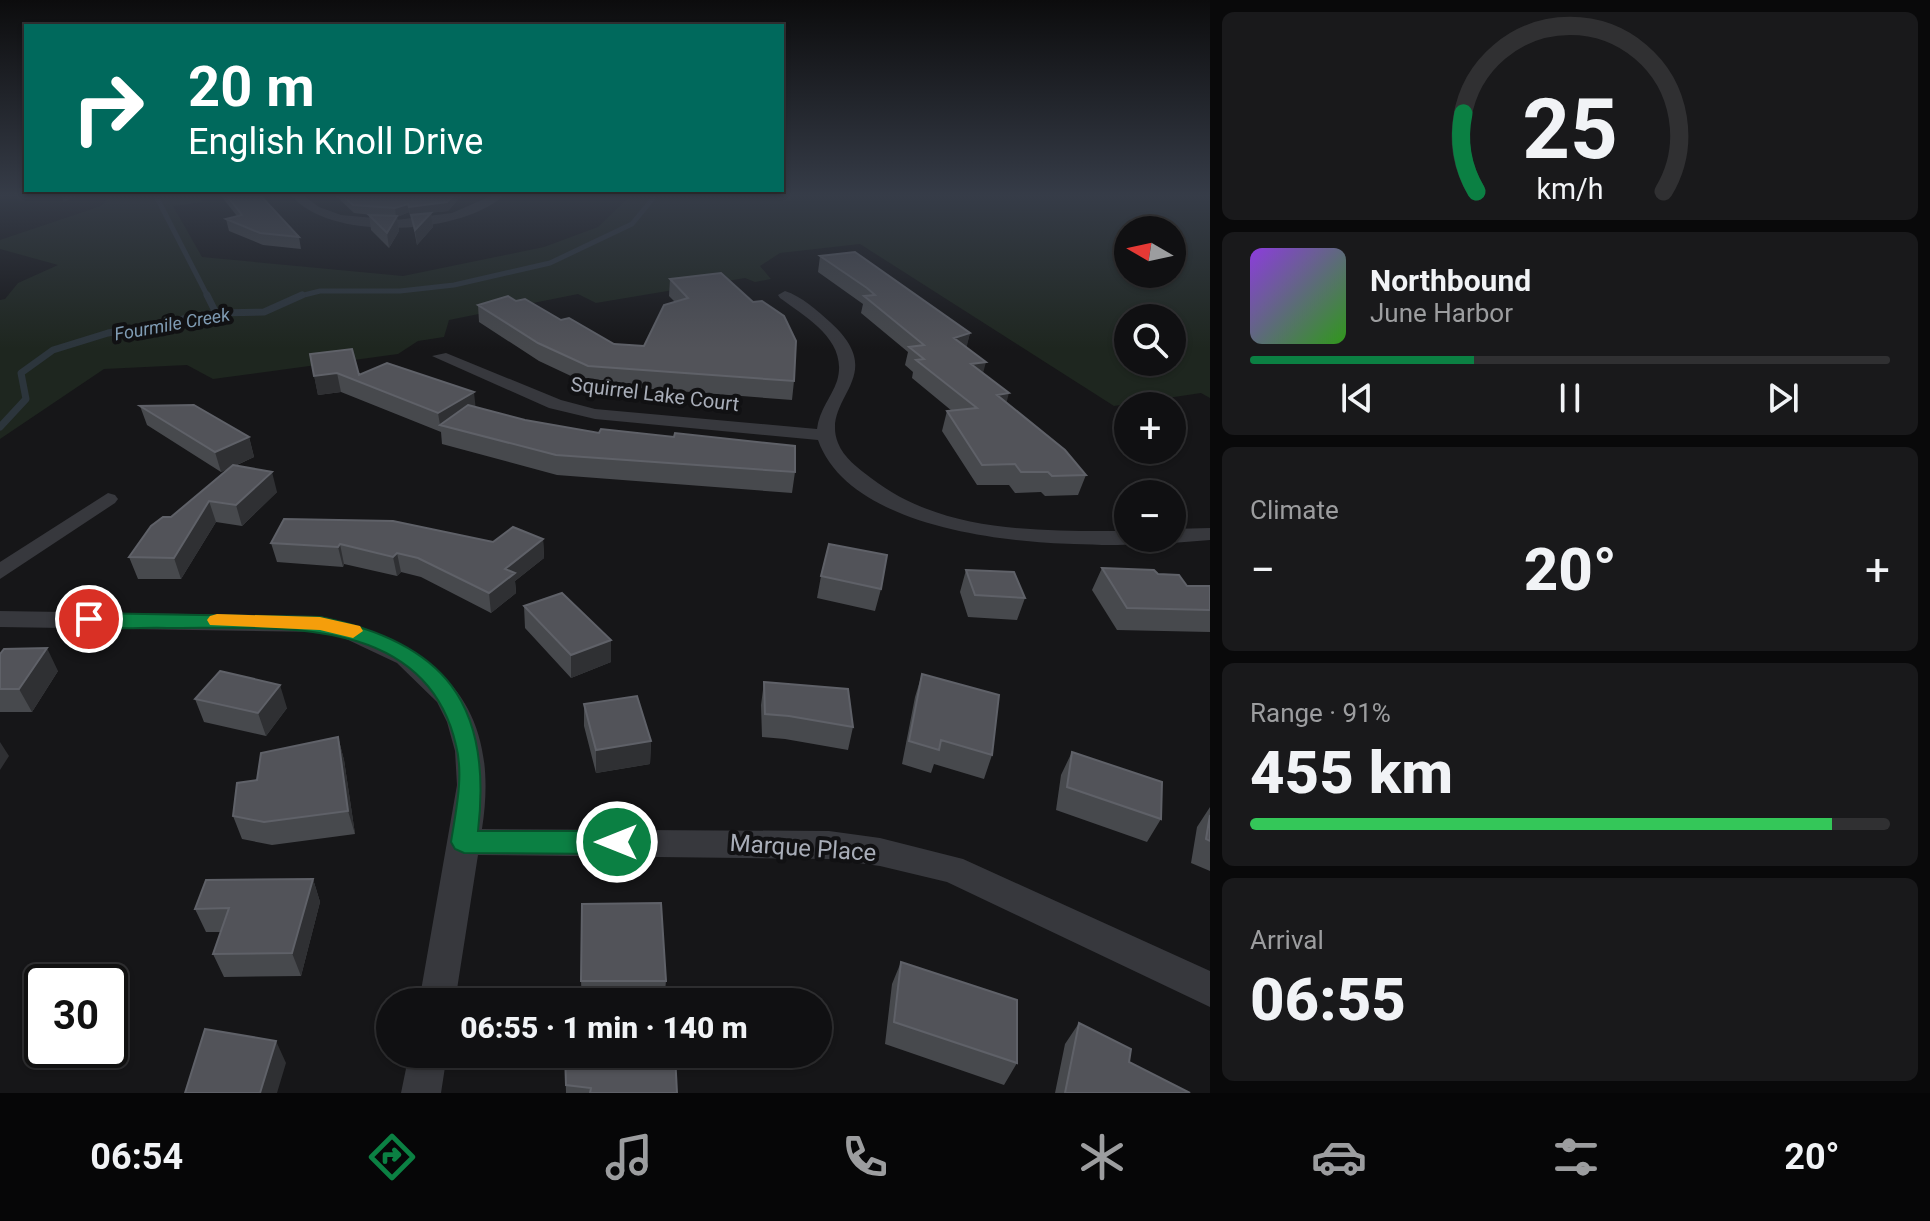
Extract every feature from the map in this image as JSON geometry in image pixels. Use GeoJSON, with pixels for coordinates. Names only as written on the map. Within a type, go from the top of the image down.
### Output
{"type":"FeatureCollection","features":[{"type":"Feature","properties":{"kind":"street"},"geometry":{"type":"LineString","coordinates":[[785,295],[833,332],[844,349],[847,374],[829,412],[826,435],[835,457],[864,484],[919,512],[999,533],[1039,538],[1114,538]]}},
{"type":"Feature","properties":{"kind":"street","name":"Squirrel Lake Court"},"geometry":{"type":"LineString","coordinates":[[440,356],[555,404],[595,414],[826,435]]}},
{"type":"Feature","properties":{"kind":"street"},"geometry":{"type":"LineString","coordinates":[[0,572],[108,499]]}},
{"type":"Feature","properties":{"kind":"street"},"geometry":{"type":"LineString","coordinates":[[1186,535],[1210,534]]}},
{"type":"Feature","properties":{"kind":"street"},"geometry":{"type":"LineString","coordinates":[[0,619],[320,624],[349,630],[392,647],[417,663],[450,698],[468,745],[472,785],[439,988]]}},
{"type":"Feature","properties":{"kind":"street","name":"Marque Place"},"geometry":{"type":"LineString","coordinates":[[464,842],[754,843],[829,845],[880,852],[952,869],[1210,989]]}},
{"type":"Feature","properties":{"kind":"street"},"geometry":{"type":"LineString","coordinates":[[421,1093],[425,1068]]}},
{"type":"Feature","properties":{"kind":"shaded area"},"geometry":{"type":"Polygon","coordinates":[[[0,247],[196,247],[202,257],[403,276],[544,247],[833,247],[780,253],[760,266],[771,279],[755,282],[745,278],[596,303],[578,294],[449,320],[444,337],[418,341],[398,354],[213,379],[187,365],[104,369],[0,439],[0,300],[5,299],[18,283],[58,265],[0,247]]]}},
{"type":"Feature","properties":{"kind":"shaded area"},"geometry":{"type":"Polygon","coordinates":[[[865,247],[1114,247],[1114,288],[1186,288],[1186,247],[1210,247],[1210,398],[1201,393],[1186,395],[1186,392],[1114,392],[1114,406],[865,247]]]}},
{"type":"Feature","properties":{"kind":"building"},"geometry":{"type":"Polygon","coordinates":[[[855,252],[970,333],[954,338],[986,362],[971,364],[1009,393],[997,395],[1065,450],[1086,475],[1052,476],[1048,472],[1021,472],[1015,464],[982,465],[947,411],[977,408],[916,360],[924,359],[909,347],[924,345],[864,296],[875,295],[820,256],[855,252]]]}},
{"type":"Feature","properties":{"kind":"building"},"geometry":{"type":"Polygon","coordinates":[[[721,273],[753,302],[762,301],[784,316],[796,341],[794,381],[588,366],[538,343],[478,305],[508,296],[516,301],[525,299],[561,320],[569,318],[614,344],[644,346],[664,305],[688,298],[670,279],[721,273]]]}},
{"type":"Feature","properties":{"kind":"building"},"geometry":{"type":"Polygon","coordinates":[[[352,349],[359,375],[387,363],[474,392],[438,413],[337,373],[314,376],[310,354],[352,349]]]}},
{"type":"Feature","properties":{"kind":"building"},"geometry":{"type":"Polygon","coordinates":[[[194,405],[249,437],[215,452],[140,406],[194,405]]]}},
{"type":"Feature","properties":{"kind":"building"},"geometry":{"type":"Polygon","coordinates":[[[468,405],[525,420],[599,433],[601,429],[674,437],[675,433],[795,446],[795,472],[556,455],[440,425],[468,405]]]}},
{"type":"Feature","properties":{"kind":"building"},"geometry":{"type":"Polygon","coordinates":[[[233,465],[272,472],[236,505],[209,501],[174,558],[129,557],[151,526],[163,517],[171,517],[233,465]]]}},
{"type":"Feature","properties":{"kind":"building"},"geometry":{"type":"Polygon","coordinates":[[[284,519],[393,521],[493,542],[513,527],[543,539],[505,569],[515,573],[489,593],[418,558],[397,553],[393,557],[340,544],[338,547],[271,543],[284,519]]]}},
{"type":"Feature","properties":{"kind":"building"},"geometry":{"type":"Polygon","coordinates":[[[829,544],[887,555],[881,589],[821,576],[829,544]]]}},
{"type":"Feature","properties":{"kind":"building"},"geometry":{"type":"Polygon","coordinates":[[[1102,568],[1154,570],[1158,574],[1179,575],[1187,586],[1210,586],[1210,610],[1127,608],[1102,568]]]}},
{"type":"Feature","properties":{"kind":"building"},"geometry":{"type":"Polygon","coordinates":[[[966,570],[1014,572],[1025,598],[975,595],[966,570]]]}},
{"type":"Feature","properties":{"kind":"building"},"geometry":{"type":"Polygon","coordinates":[[[562,593],[611,640],[571,655],[524,606],[562,593]]]}},
{"type":"Feature","properties":{"kind":"building"},"geometry":{"type":"Polygon","coordinates":[[[47,648],[19,689],[0,689],[0,654],[4,649],[47,648]]]}},
{"type":"Feature","properties":{"kind":"building"},"geometry":{"type":"Polygon","coordinates":[[[220,671],[280,685],[258,713],[195,699],[220,671]]]}},
{"type":"Feature","properties":{"kind":"building"},"geometry":{"type":"Polygon","coordinates":[[[922,674],[999,695],[992,755],[941,740],[939,750],[909,741],[922,674]]]}},
{"type":"Feature","properties":{"kind":"building"},"geometry":{"type":"Polygon","coordinates":[[[764,682],[848,689],[853,727],[765,714],[764,682]]]}},
{"type":"Feature","properties":{"kind":"building"},"geometry":{"type":"Polygon","coordinates":[[[637,696],[651,741],[596,750],[584,704],[637,696]]]}},
{"type":"Feature","properties":{"kind":"building"},"geometry":{"type":"Polygon","coordinates":[[[338,737],[348,811],[264,822],[233,816],[237,783],[257,780],[261,753],[338,737]]]}},
{"type":"Feature","properties":{"kind":"building"},"geometry":{"type":"Polygon","coordinates":[[[1072,752],[1162,782],[1161,819],[1067,787],[1072,752]]]}},
{"type":"Feature","properties":{"kind":"building"},"geometry":{"type":"Polygon","coordinates":[[[1210,815],[1210,841],[1206,839],[1210,815]]]}},
{"type":"Feature","properties":{"kind":"building"},"geometry":{"type":"Polygon","coordinates":[[[313,879],[292,953],[213,954],[229,908],[195,909],[206,880],[313,879]]]}},
{"type":"Feature","properties":{"kind":"building"},"geometry":{"type":"Polygon","coordinates":[[[661,903],[666,981],[581,981],[582,904],[661,903]]]}},
{"type":"Feature","properties":{"kind":"building"},"geometry":{"type":"Polygon","coordinates":[[[901,962],[1017,1000],[1017,1063],[894,1022],[901,962]]]}},
{"type":"Feature","properties":{"kind":"building"},"geometry":{"type":"Polygon","coordinates":[[[1079,1023],[1131,1049],[1129,1062],[1190,1093],[1065,1093],[1079,1023]]]}},
{"type":"Feature","properties":{"kind":"building"},"geometry":{"type":"Polygon","coordinates":[[[205,1029],[276,1041],[260,1093],[185,1093],[205,1029]]]}},
{"type":"Feature","properties":{"kind":"building"},"geometry":{"type":"Polygon","coordinates":[[[565,1068],[676,1068],[677,1093],[590,1093],[591,1088],[566,1085],[565,1068]]]}},
{"type":"Feature","properties":{"kind":"waterway"},"geometry":{"type":"LineString","coordinates":[[182,247],[208,297]]}},
{"type":"Feature","properties":{"kind":"waterway","name":"Fourmile Creek"},"geometry":{"type":"LineString","coordinates":[[299,296],[320,291],[400,291],[454,285],[550,263],[584,247]]}},
{"type":"Feature","properties":{"kind":"waterway","name":"Fourmile Creek"},"geometry":{"type":"LineString","coordinates":[[216,313],[264,312],[299,296]]}},
{"type":"Feature","properties":{"kind":"waterway"},"geometry":{"type":"LineString","coordinates":[[208,297],[216,313]]}},
{"type":"Feature","properties":{"kind":"waterway","name":"Fourmile Creek"},"geometry":{"type":"LineString","coordinates":[[0,427],[26,399],[21,373],[53,350],[108,333],[216,313]]}},
{"type":"Feature","properties":{"kind":"slow traffic"},"geometry":{"type":"LineString","coordinates":[[217,620],[320,624],[353,631]]}},
{"type":"Feature","properties":{"kind":"route"},"geometry":{"type":"LineString","coordinates":[[89,619],[320,624],[349,630],[392,647],[417,663],[450,698],[468,745],[472,785],[464,842],[617,842]]}}]}
